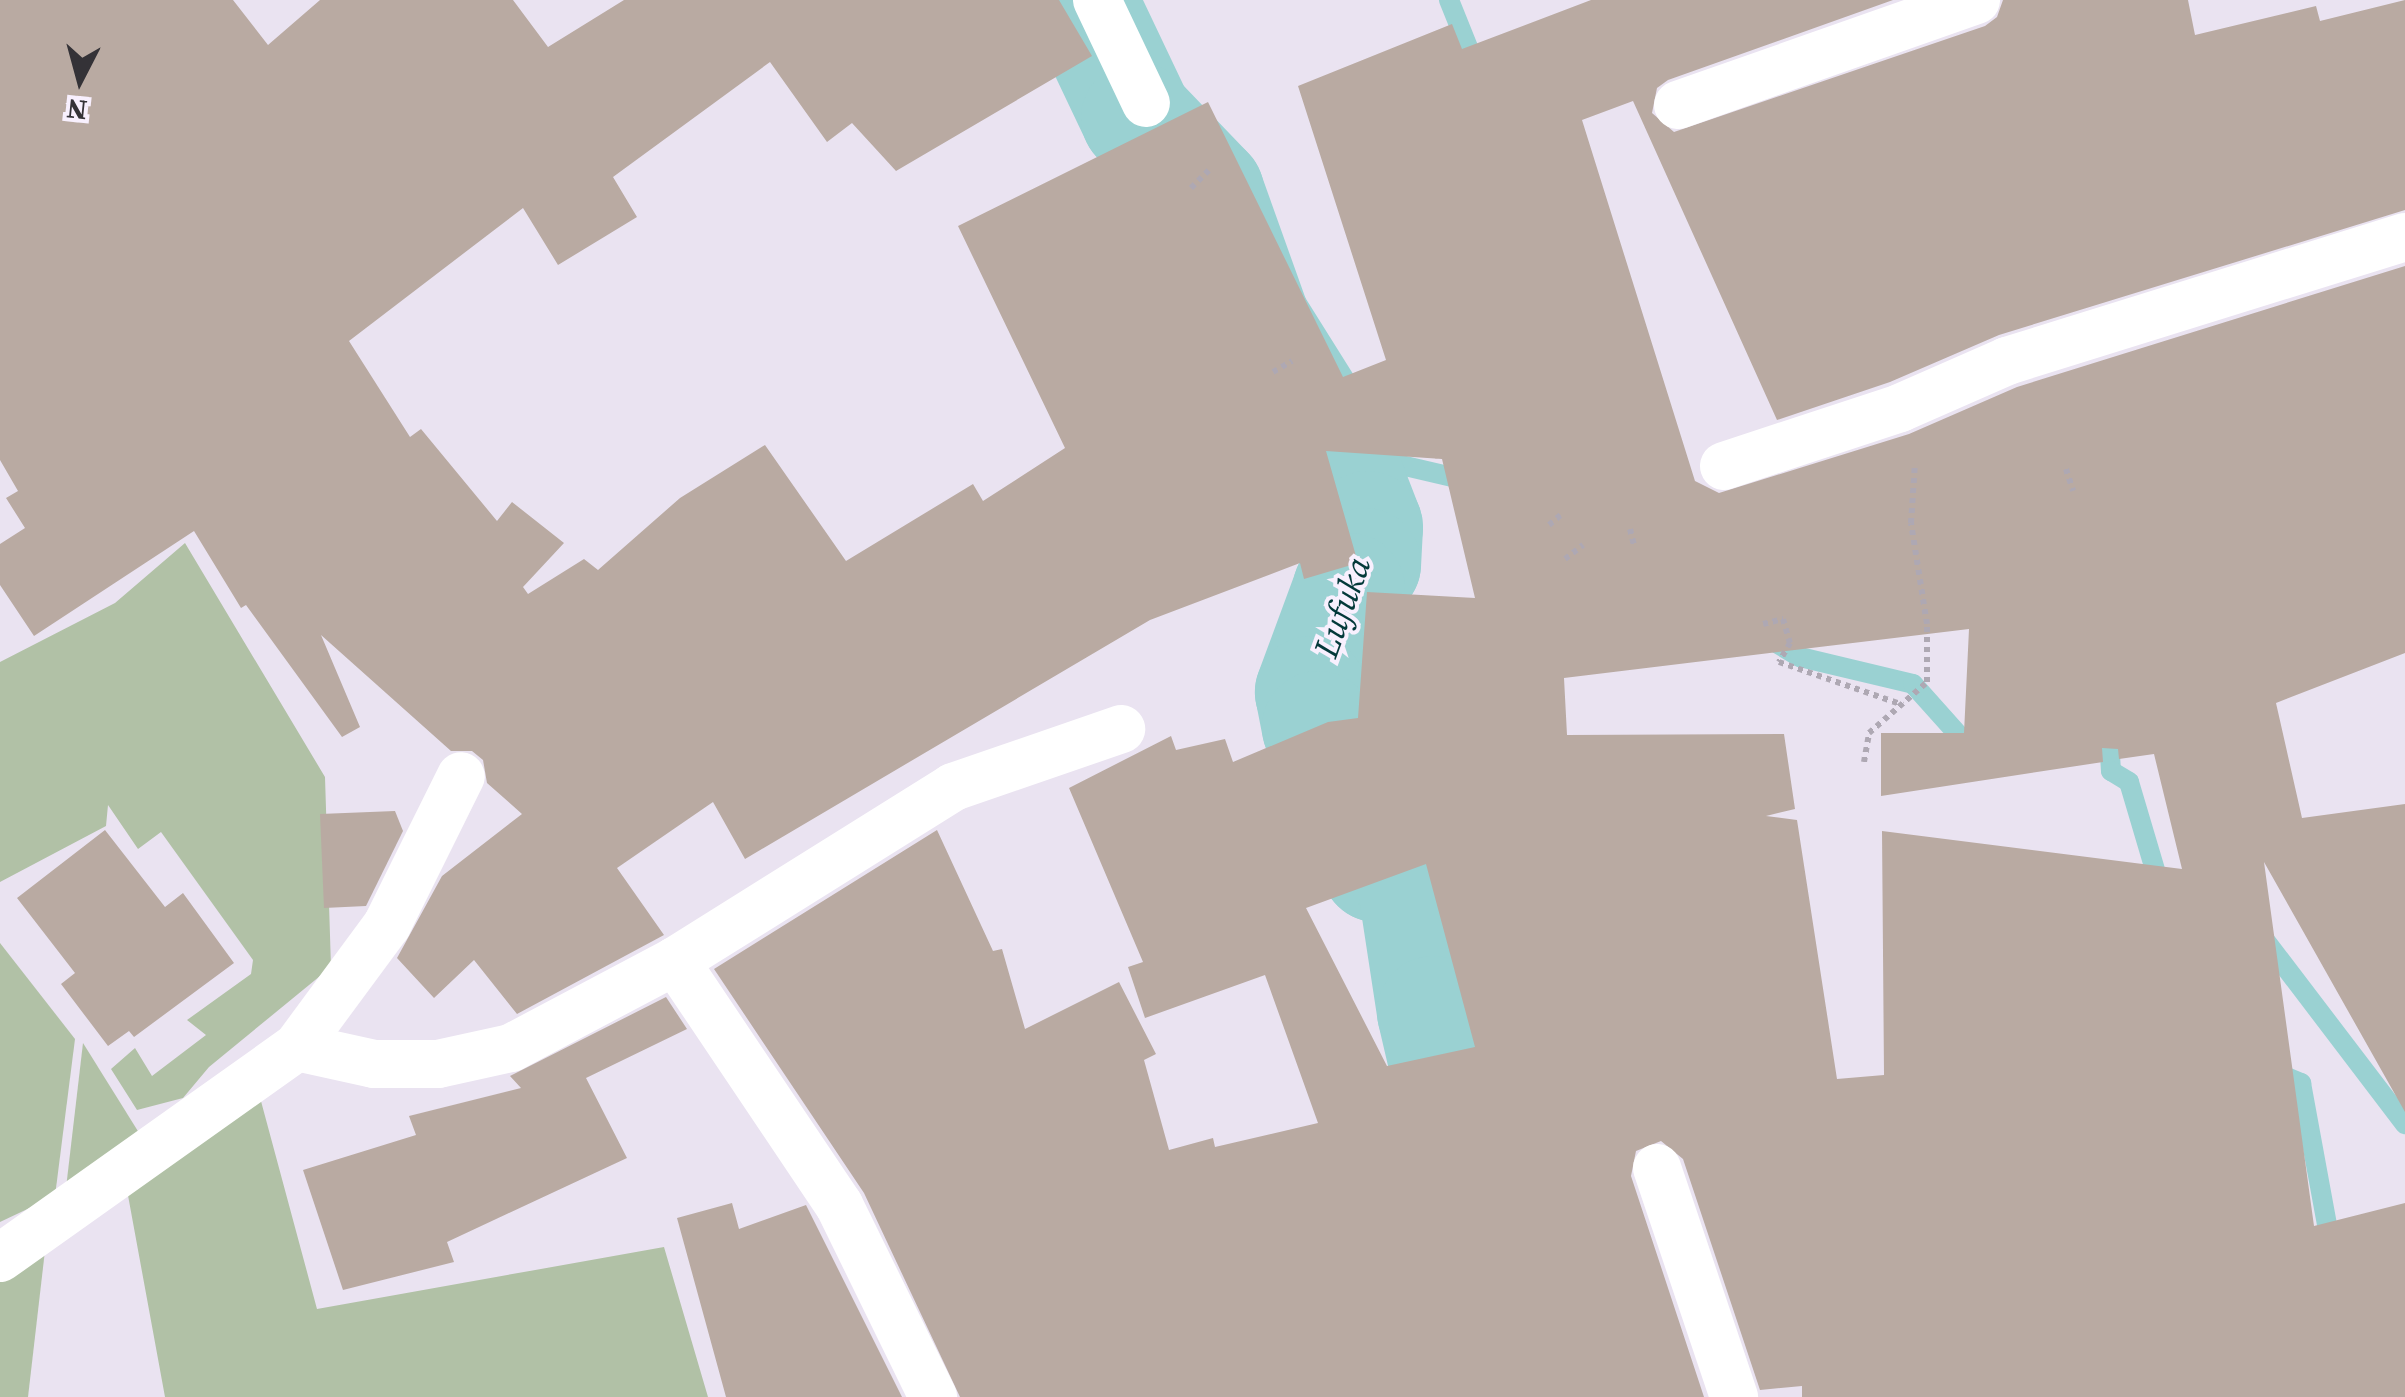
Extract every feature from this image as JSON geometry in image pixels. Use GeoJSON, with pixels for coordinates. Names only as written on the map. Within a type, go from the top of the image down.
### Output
{"type":"FeatureCollection","features":[{"type":"Feature","properties":{"kind":"street"},"geometry":{"type":"LineString","coordinates":[[1097,0],[1146,103]]}},
{"type":"Feature","properties":{"kind":"street"},"geometry":{"type":"LineString","coordinates":[[1678,105],[1976,0]]}},
{"type":"Feature","properties":{"kind":"street"},"geometry":{"type":"LineString","coordinates":[[1724,466],[1900,408],[2007,362],[2405,237]]}},
{"type":"Feature","properties":{"kind":"street"},"geometry":{"type":"LineString","coordinates":[[297,1047],[374,1064],[438,1064],[510,1048],[675,961],[953,787],[1121,729]]}},
{"type":"Feature","properties":{"kind":"street"},"geometry":{"type":"LineString","coordinates":[[0,1258],[297,1047],[387,925],[461,776]]}},
{"type":"Feature","properties":{"kind":"street"},"geometry":{"type":"LineString","coordinates":[[675,961],[839,1205],[932,1397]]}},
{"type":"Feature","properties":{"kind":"street"},"geometry":{"type":"LineString","coordinates":[[1657,1168],[1734,1397]]}},
{"type":"Feature","properties":{"kind":"path"},"geometry":{"type":"LineString","coordinates":[[1190,188],[1210,170]]}},
{"type":"Feature","properties":{"kind":"path"},"geometry":{"type":"LineString","coordinates":[[1273,372],[1292,361]]}},
{"type":"Feature","properties":{"kind":"path"},"geometry":{"type":"LineString","coordinates":[[2066,469],[2074,492]]}},
{"type":"Feature","properties":{"kind":"path"},"geometry":{"type":"LineString","coordinates":[[1864,762],[1869,733],[1928,682],[1927,624],[1911,507],[1914,482]]}},
{"type":"Feature","properties":{"kind":"path"},"geometry":{"type":"LineString","coordinates":[[1549,525],[1563,512]]}},
{"type":"Feature","properties":{"kind":"path"},"geometry":{"type":"LineString","coordinates":[[1630,529],[1634,545]]}},
{"type":"Feature","properties":{"kind":"path"},"geometry":{"type":"LineString","coordinates":[[1564,559],[1583,545]]}},
{"type":"Feature","properties":{"kind":"path"},"geometry":{"type":"LineString","coordinates":[[1763,624],[1783,619],[1790,642],[1779,662],[1903,705]]}},
{"type":"Feature","properties":{"kind":"green space"},"geometry":{"type":"Polygon","coordinates":[[[185,543],[325,777],[331,967],[209,1067],[183,1098],[137,1110],[111,1069],[135,1048],[152,1076],[206,1035],[187,1020],[251,974],[253,960],[161,832],[138,849],[108,805],[106,826],[0,882],[0,662],[115,603],[185,543]]]}},
{"type":"Feature","properties":{"kind":"green space"},"geometry":{"type":"Polygon","coordinates":[[[0,943],[75,1039],[55,1196],[0,1222],[0,943]]]}},
{"type":"Feature","properties":{"kind":"green space"},"geometry":{"type":"Polygon","coordinates":[[[83,1043],[141,1136],[66,1188],[83,1043]]]}},
{"type":"Feature","properties":{"kind":"green space"},"geometry":{"type":"Polygon","coordinates":[[[258,1090],[317,1309],[664,1247],[708,1397],[165,1397],[127,1190],[258,1090]]]}},
{"type":"Feature","properties":{"kind":"green space"},"geometry":{"type":"Polygon","coordinates":[[[49,1216],[28,1397],[0,1397],[0,1241],[49,1216]]]}},
{"type":"Feature","properties":{"kind":"building"},"geometry":{"type":"Polygon","coordinates":[[[0,0],[233,0],[268,45],[320,0],[513,0],[548,47],[624,0],[1059,0],[1092,56],[896,171],[852,123],[827,142],[770,62],[613,177],[637,217],[558,265],[523,208],[349,341],[410,437],[421,429],[497,521],[512,502],[564,543],[523,587],[528,594],[584,559],[598,570],[680,498],[765,445],[846,561],[973,484],[983,501],[1065,448],[958,226],[1208,102],[1343,377],[1386,360],[1298,86],[1452,24],[1462,49],[1591,0],[1893,0],[1668,80],[1657,88],[1652,113],[1674,132],[1985,26],[1997,17],[2003,0],[2188,0],[2195,35],[2316,6],[2320,21],[2405,0],[2405,210],[1999,335],[1890,382],[1777,420],[1633,101],[1582,120],[1695,481],[1719,493],[1909,434],[2017,387],[2405,266],[2405,653],[2276,703],[2302,818],[2405,804],[2405,1112],[2264,862],[2314,1226],[2405,1203],[2405,1397],[1802,1397],[1802,1386],[1760,1390],[1683,1159],[1661,1141],[1636,1151],[1631,1176],[1704,1397],[960,1397],[864,1193],[714,969],[937,830],[993,951],[1002,949],[1025,1029],[1119,982],[1156,1054],[1144,1060],[1169,1150],[1213,1138],[1215,1147],[1318,1123],[1265,975],[1145,1018],[1128,967],[1143,962],[1069,788],[1171,736],[1176,750],[1225,739],[1233,762],[1328,722],[1358,718],[1367,592],[1475,598],[1442,459],[1326,451],[1358,563],[1304,579],[1300,563],[1150,620],[745,859],[713,802],[617,868],[664,935],[517,1014],[474,960],[434,998],[397,958],[442,876],[522,814],[487,783],[483,760],[472,751],[451,751],[321,635],[360,727],[342,737],[246,605],[241,608],[194,531],[34,636],[0,585],[0,544],[25,528],[6,498],[18,491],[0,460],[0,0]],[[1969,629],[1564,678],[1567,735],[1784,734],[1795,809],[1766,816],[1797,820],[1837,1079],[1884,1075],[1882,831],[2182,869],[2154,754],[2119,759],[2118,749],[2102,748],[2103,762],[1881,796],[1881,733],[1964,733],[1969,629]],[[1426,864],[1306,908],[1387,1066],[1475,1047],[1426,864]]]}},
{"type":"Feature","properties":{"kind":"building"},"geometry":{"type":"Polygon","coordinates":[[[395,811],[403,831],[366,906],[324,908],[320,814],[395,811]]]}},
{"type":"Feature","properties":{"kind":"building"},"geometry":{"type":"Polygon","coordinates":[[[105,830],[165,907],[183,893],[234,963],[134,1037],[129,1031],[108,1046],[61,984],[75,973],[17,898],[105,830]]]}},
{"type":"Feature","properties":{"kind":"building"},"geometry":{"type":"Polygon","coordinates":[[[666,997],[687,1029],[586,1078],[627,1158],[447,1242],[454,1262],[343,1290],[303,1170],[416,1135],[409,1116],[521,1088],[510,1076],[666,997]]]}},
{"type":"Feature","properties":{"kind":"building"},"geometry":{"type":"Polygon","coordinates":[[[732,1203],[739,1229],[806,1205],[902,1397],[726,1397],[677,1218],[732,1203]]]}},
{"type":"Feature","properties":{"kind":"waterway","name":"Lufuka"},"geometry":{"type":"LineString","coordinates":[[1081,0],[1137,118],[1208,192],[1255,323],[1341,460],[1367,527],[1365,564],[1349,589],[1311,692],[1318,727],[1377,866],[1404,871],[1413,881],[1433,1012],[1468,1162],[1493,1198]]}},
{"type":"Feature","properties":{"kind":"waterway"},"geometry":{"type":"LineString","coordinates":[[1449,0],[1478,72]]}},
{"type":"Feature","properties":{"kind":"waterway"},"geometry":{"type":"LineString","coordinates":[[1348,473],[1388,462],[1474,482]]}},
{"type":"Feature","properties":{"kind":"waterway"},"geometry":{"type":"LineString","coordinates":[[1775,632],[1778,644],[1800,657],[1913,684],[1963,740],[1979,743]]}},
{"type":"Feature","properties":{"kind":"waterway"},"geometry":{"type":"LineString","coordinates":[[2108,721],[2111,771],[2129,782],[2161,890]]}},
{"type":"Feature","properties":{"kind":"waterway"},"geometry":{"type":"LineString","coordinates":[[2261,935],[2405,1124]]}},
{"type":"Feature","properties":{"kind":"waterway"},"geometry":{"type":"LineString","coordinates":[[2270,1070],[2301,1083],[2331,1247]]}}]}
